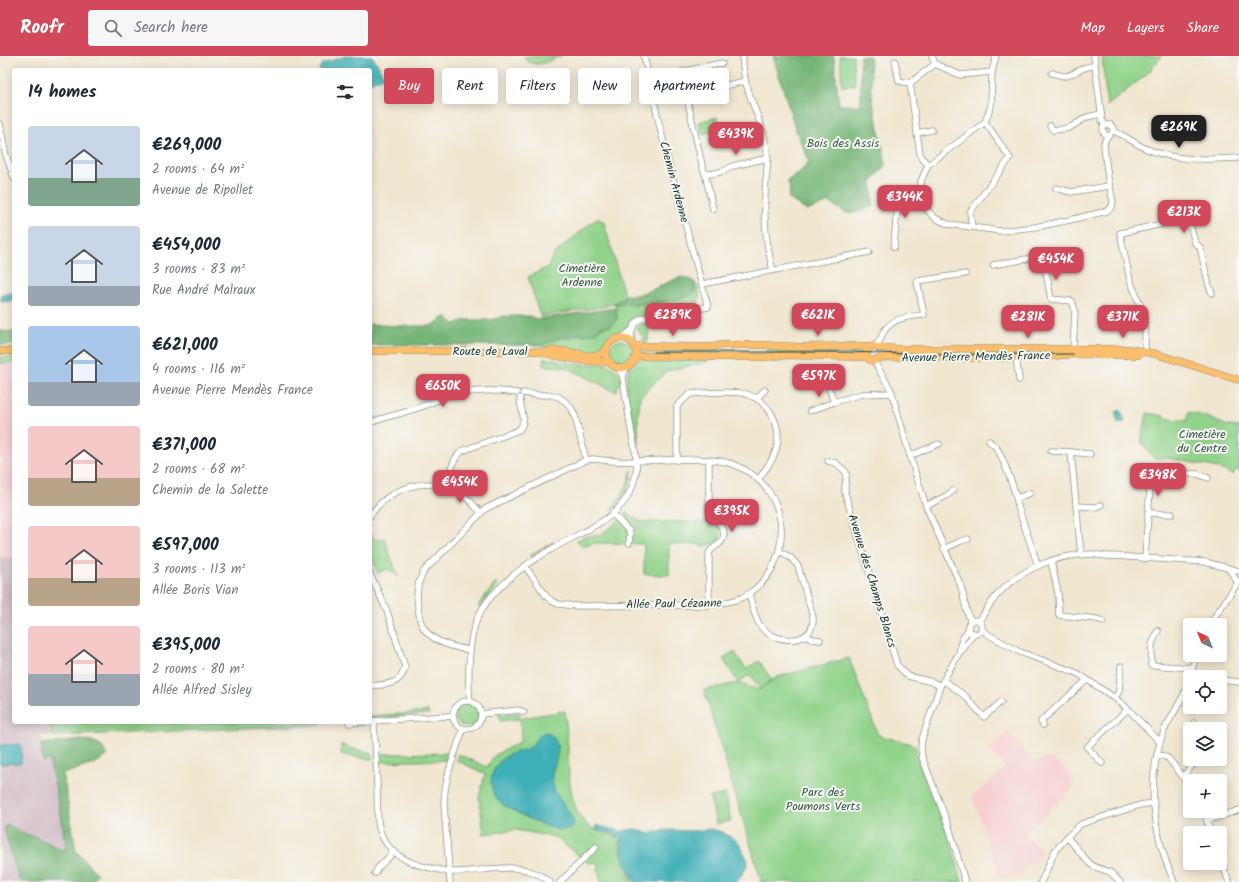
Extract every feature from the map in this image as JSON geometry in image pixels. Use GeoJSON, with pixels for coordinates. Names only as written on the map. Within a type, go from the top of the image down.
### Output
{"type":"FeatureCollection","features":[{"type":"Feature","properties":{"kind":"main road"},"geometry":{"type":"LineString","coordinates":[[622,338],[633,344],[636,356],[632,363],[627,366],[618,367],[610,362],[607,355],[607,350],[608,345],[612,341],[622,338]]}},
{"type":"Feature","properties":{"kind":"main road","name":"Avenue Pierre Mendès France"},"geometry":{"type":"LineString","coordinates":[[633,344],[642,346],[712,347],[723,345],[765,345],[794,347],[874,347],[1074,352]]}},
{"type":"Feature","properties":{"kind":"main road"},"geometry":{"type":"LineString","coordinates":[[636,356],[765,357],[782,355],[867,357],[869,359],[877,360],[881,354],[874,347],[866,352],[867,357]]}},
{"type":"Feature","properties":{"kind":"main road"},"geometry":{"type":"LineString","coordinates":[[1074,352],[1124,349],[1145,351],[1239,380]]}},
{"type":"Feature","properties":{"kind":"main road"},"geometry":{"type":"LineString","coordinates":[[537,351],[563,352],[590,356],[598,355],[607,350]]}},
{"type":"Feature","properties":{"kind":"main road"},"geometry":{"type":"LineString","coordinates":[[0,351],[12,351]]}},
{"type":"Feature","properties":{"kind":"main road","name":"Route de Laval"},"geometry":{"type":"LineString","coordinates":[[372,351],[537,351],[586,361],[610,362]]}},
{"type":"Feature","properties":{"kind":"main road"},"geometry":{"type":"LineString","coordinates":[[1074,352],[1143,355],[1239,383]]}},
{"type":"Feature","properties":{"kind":"main road","name":"Avenue Pierre Mendès France"},"geometry":{"type":"LineString","coordinates":[[877,360],[1057,356],[1074,352]]}},
{"type":"Feature","properties":{"kind":"street","name":"Chemin Ardenne"},"geometry":{"type":"LineString","coordinates":[[632,330],[636,323],[642,318],[708,307],[666,151],[644,56]]}},
{"type":"Feature","properties":{"kind":"street"},"geometry":{"type":"LineString","coordinates":[[743,56],[742,63],[745,81],[760,120],[768,158],[765,194],[765,220],[773,270]]}},
{"type":"Feature","properties":{"kind":"street"},"geometry":{"type":"LineString","coordinates":[[932,56],[935,64],[960,75],[992,72]]}},
{"type":"Feature","properties":{"kind":"street"},"geometry":{"type":"LineString","coordinates":[[996,56],[992,72],[990,106],[985,122],[928,166],[922,181],[921,194],[925,207],[935,218],[948,224],[1002,231],[1035,227],[1107,211],[1112,207],[1113,202],[1109,186],[1104,143],[1107,136],[1111,135],[1113,131]]}},
{"type":"Feature","properties":{"kind":"street"},"geometry":{"type":"LineString","coordinates":[[1094,56],[1101,114],[1105,125]]}},
{"type":"Feature","properties":{"kind":"street"},"geometry":{"type":"LineString","coordinates":[[896,61],[899,81],[910,83],[935,64]]}},
{"type":"Feature","properties":{"kind":"street"},"geometry":{"type":"LineString","coordinates":[[699,68],[722,63]]}},
{"type":"Feature","properties":{"kind":"street"},"geometry":{"type":"LineString","coordinates":[[1052,73],[1067,76],[1080,68],[1092,65],[1095,66]]}},
{"type":"Feature","properties":{"kind":"street"},"geometry":{"type":"LineString","coordinates":[[729,85],[745,81]]}},
{"type":"Feature","properties":{"kind":"street"},"geometry":{"type":"LineString","coordinates":[[910,83],[920,154],[928,166]]}},
{"type":"Feature","properties":{"kind":"street"},"geometry":{"type":"LineString","coordinates":[[688,104],[713,209]]}},
{"type":"Feature","properties":{"kind":"street"},"geometry":{"type":"LineString","coordinates":[[1050,126],[1053,130],[1064,129],[1071,127],[1088,117],[1101,114]]}},
{"type":"Feature","properties":{"kind":"street"},"geometry":{"type":"LineString","coordinates":[[972,227],[970,212],[1010,158],[985,122]]}},
{"type":"Feature","properties":{"kind":"street"},"geometry":{"type":"LineString","coordinates":[[0,124],[5,152],[12,172]]}},
{"type":"Feature","properties":{"kind":"street"},"geometry":{"type":"LineString","coordinates":[[1105,125],[1111,125],[1113,131]]}},
{"type":"Feature","properties":{"kind":"street"},"geometry":{"type":"LineString","coordinates":[[1105,125],[1102,131],[1107,136]]}},
{"type":"Feature","properties":{"kind":"street"},"geometry":{"type":"LineString","coordinates":[[917,133],[932,130]]}},
{"type":"Feature","properties":{"kind":"street"},"geometry":{"type":"LineString","coordinates":[[1113,131],[1146,148],[1172,156],[1198,160],[1239,158]]}},
{"type":"Feature","properties":{"kind":"street"},"geometry":{"type":"LineString","coordinates":[[705,173],[711,174],[724,171],[733,166],[768,158]]}},
{"type":"Feature","properties":{"kind":"street"},"geometry":{"type":"LineString","coordinates":[[1056,188],[1071,192],[1109,186]]}},
{"type":"Feature","properties":{"kind":"street"},"geometry":{"type":"LineString","coordinates":[[894,247],[899,201],[921,194]]}},
{"type":"Feature","properties":{"kind":"street"},"geometry":{"type":"LineString","coordinates":[[1145,351],[1144,314],[1130,280],[1120,233],[1181,220],[1188,222],[1195,243],[1200,247],[1212,293]]}},
{"type":"Feature","properties":{"kind":"street"},"geometry":{"type":"LineString","coordinates":[[702,284],[869,252]]}},
{"type":"Feature","properties":{"kind":"street"},"geometry":{"type":"LineString","coordinates":[[994,265],[1042,256],[1051,299],[1072,301],[1074,306],[1074,352]]}},
{"type":"Feature","properties":{"kind":"street"},"geometry":{"type":"LineString","coordinates":[[874,347],[879,343],[884,331],[897,319],[924,315],[917,281],[965,274]]}},
{"type":"Feature","properties":{"kind":"street"},"geometry":{"type":"LineString","coordinates":[[622,338],[632,330]]}},
{"type":"Feature","properties":{"kind":"street"},"geometry":{"type":"LineString","coordinates":[[632,330],[633,344]]}},
{"type":"Feature","properties":{"kind":"street"},"geometry":{"type":"LineString","coordinates":[[1016,357],[1019,380]]}},
{"type":"Feature","properties":{"kind":"street"},"geometry":{"type":"LineString","coordinates":[[877,360],[892,393],[926,506],[960,584],[966,613],[971,621]]}},
{"type":"Feature","properties":{"kind":"street"},"geometry":{"type":"LineString","coordinates":[[623,377],[627,366]]}},
{"type":"Feature","properties":{"kind":"street"},"geometry":{"type":"LineString","coordinates":[[470,701],[468,689],[470,650],[473,630],[478,616],[486,603],[505,582],[525,566],[544,553],[603,522],[613,514],[629,495],[635,478],[636,461],[623,377],[618,367]]}},
{"type":"Feature","properties":{"kind":"street"},"geometry":{"type":"LineString","coordinates":[[814,385],[827,383],[834,402]]}},
{"type":"Feature","properties":{"kind":"street"},"geometry":{"type":"LineString","coordinates":[[372,422],[411,411],[445,397],[470,392],[498,390],[520,395],[552,395],[559,397],[572,409],[586,460],[485,509],[424,571],[419,581],[416,597],[421,624],[428,633],[446,643],[470,650]]}},
{"type":"Feature","properties":{"kind":"street"},"geometry":{"type":"LineString","coordinates":[[757,398],[766,390]]}},
{"type":"Feature","properties":{"kind":"street"},"geometry":{"type":"LineString","coordinates":[[677,460],[677,406],[690,394],[720,392],[744,393],[757,398],[774,416],[778,434],[776,451],[758,480]]}},
{"type":"Feature","properties":{"kind":"street"},"geometry":{"type":"LineString","coordinates":[[810,411],[862,394],[892,393]]}},
{"type":"Feature","properties":{"kind":"street"},"geometry":{"type":"LineString","coordinates":[[446,485],[452,464],[456,456],[462,451],[519,430],[524,422],[520,395]]}},
{"type":"Feature","properties":{"kind":"street"},"geometry":{"type":"LineString","coordinates":[[989,441],[996,447],[1000,455],[1017,498],[1018,507],[1038,566]]}},
{"type":"Feature","properties":{"kind":"street"},"geometry":{"type":"LineString","coordinates":[[910,456],[939,444]]}},
{"type":"Feature","properties":{"kind":"street"},"geometry":{"type":"LineString","coordinates":[[1050,451],[1090,454]]}},
{"type":"Feature","properties":{"kind":"street"},"geometry":{"type":"LineString","coordinates":[[1071,452],[1081,555]]}},
{"type":"Feature","properties":{"kind":"street","name":"Allée Paul Cézanne"},"geometry":{"type":"LineString","coordinates":[[525,566],[547,597],[558,604],[576,606],[709,605],[728,603],[749,594],[758,587],[769,574],[780,551],[781,532],[777,507],[771,496],[758,480],[735,465],[709,460],[586,460]]}},
{"type":"Feature","properties":{"kind":"street"},"geometry":{"type":"LineString","coordinates":[[709,460],[709,512],[710,516],[722,527],[723,534],[721,542],[711,549],[709,553],[709,605]]}},
{"type":"Feature","properties":{"kind":"street","name":"Avenue des Champs Blancs"},"geometry":{"type":"LineString","coordinates":[[828,461],[836,463],[846,472],[845,493],[897,665],[908,676],[941,683]]}},
{"type":"Feature","properties":{"kind":"street"},"geometry":{"type":"LineString","coordinates":[[1145,558],[1150,476],[1153,472],[1197,474],[1208,478]]}},
{"type":"Feature","properties":{"kind":"street"},"geometry":{"type":"LineString","coordinates":[[372,513],[386,498],[400,490],[429,484],[446,485],[462,494],[481,513]]}},
{"type":"Feature","properties":{"kind":"street"},"geometry":{"type":"LineString","coordinates":[[926,506],[953,491]]}},
{"type":"Feature","properties":{"kind":"street"},"geometry":{"type":"LineString","coordinates":[[1017,498],[1030,493]]}},
{"type":"Feature","properties":{"kind":"street"},"geometry":{"type":"LineString","coordinates":[[1076,506],[1096,507],[1101,505]]}},
{"type":"Feature","properties":{"kind":"street"},"geometry":{"type":"LineString","coordinates":[[1148,513],[1172,514]]}},
{"type":"Feature","properties":{"kind":"street"},"geometry":{"type":"LineString","coordinates":[[613,514],[629,531],[629,543]]}},
{"type":"Feature","properties":{"kind":"street"},"geometry":{"type":"LineString","coordinates":[[944,549],[968,539]]}},
{"type":"Feature","properties":{"kind":"street"},"geometry":{"type":"LineString","coordinates":[[749,594],[756,618],[764,630],[772,636],[798,639],[806,635],[812,627],[812,617],[798,566],[791,558],[780,551]]}},
{"type":"Feature","properties":{"kind":"street"},"geometry":{"type":"LineString","coordinates":[[979,621],[1001,590],[1020,576],[1038,566],[1069,557],[1090,554],[1108,557],[1113,556],[1205,562],[1239,571]]}},
{"type":"Feature","properties":{"kind":"street"},"geometry":{"type":"LineString","coordinates":[[1051,561],[1058,592],[1059,615],[1103,621]]}},
{"type":"Feature","properties":{"kind":"street"},"geometry":{"type":"LineString","coordinates":[[1214,618],[1239,581],[1236,580],[1227,567]]}},
{"type":"Feature","properties":{"kind":"street"},"geometry":{"type":"LineString","coordinates":[[372,578],[387,611],[405,668],[404,674],[394,683],[372,686]]}},
{"type":"Feature","properties":{"kind":"street"},"geometry":{"type":"LineString","coordinates":[[965,882],[949,827],[922,757],[921,747],[941,683],[958,653],[962,639],[969,629],[971,621]]}},
{"type":"Feature","properties":{"kind":"street"},"geometry":{"type":"LineString","coordinates":[[971,621],[979,621]]}},
{"type":"Feature","properties":{"kind":"street"},"geometry":{"type":"LineString","coordinates":[[958,653],[964,648],[974,633],[978,633],[981,629],[982,625],[979,621]]}},
{"type":"Feature","properties":{"kind":"street"},"geometry":{"type":"LineString","coordinates":[[969,629],[974,633]]}},
{"type":"Feature","properties":{"kind":"street"},"geometry":{"type":"LineString","coordinates":[[981,629],[1020,652],[1077,673],[1115,698],[1128,709],[1160,742]]}},
{"type":"Feature","properties":{"kind":"street"},"geometry":{"type":"LineString","coordinates":[[1158,630],[1152,644],[1151,665],[1183,673]]}},
{"type":"Feature","properties":{"kind":"street"},"geometry":{"type":"LineString","coordinates":[[806,635],[812,639],[820,640]]}},
{"type":"Feature","properties":{"kind":"street"},"geometry":{"type":"LineString","coordinates":[[1115,698],[1119,691],[1121,666]]}},
{"type":"Feature","properties":{"kind":"street"},"geometry":{"type":"LineString","coordinates":[[1043,726],[1041,721],[1087,680]]}},
{"type":"Feature","properties":{"kind":"street"},"geometry":{"type":"LineString","coordinates":[[1227,681],[1239,682]]}},
{"type":"Feature","properties":{"kind":"street"},"geometry":{"type":"LineString","coordinates":[[941,683],[965,696],[984,717],[1001,702]]}},
{"type":"Feature","properties":{"kind":"street"},"geometry":{"type":"LineString","coordinates":[[1174,882],[1162,849],[1153,803],[1153,788],[1160,742],[1165,728],[1183,696]]}},
{"type":"Feature","properties":{"kind":"street"},"geometry":{"type":"LineString","coordinates":[[470,701],[479,706],[484,714],[476,726],[469,729],[463,728],[456,723],[453,717],[456,706],[462,702],[470,701]]}},
{"type":"Feature","properties":{"kind":"street"},"geometry":{"type":"LineString","coordinates":[[1102,764],[1087,747],[1128,709]]}},
{"type":"Feature","properties":{"kind":"street"},"geometry":{"type":"LineString","coordinates":[[484,714],[518,710],[524,712]]}},
{"type":"Feature","properties":{"kind":"street"},"geometry":{"type":"LineString","coordinates":[[453,717],[448,716],[372,721],[376,755],[378,815],[380,831],[387,845],[394,852],[410,862],[428,868],[450,872],[514,867],[536,873],[550,882]]}},
{"type":"Feature","properties":{"kind":"street"},"geometry":{"type":"LineString","coordinates":[[450,882],[444,793],[447,778],[463,728]]}},
{"type":"Feature","properties":{"kind":"street"},"geometry":{"type":"LineString","coordinates":[[1157,755],[1164,756],[1169,759],[1183,778]]}},
{"type":"Feature","properties":{"kind":"street"},"geometry":{"type":"LineString","coordinates":[[1041,882],[1055,851],[1067,837],[1085,822],[1140,805],[1153,803]]}},
{"type":"Feature","properties":{"kind":"street"},"geometry":{"type":"LineString","coordinates":[[1207,821],[1239,810]]}},
{"type":"Feature","properties":{"kind":"street"},"geometry":{"type":"LineString","coordinates":[[1206,818],[1209,826]]}},
{"type":"Feature","properties":{"kind":"street"},"geometry":{"type":"LineString","coordinates":[[1067,837],[1089,863],[1095,867],[1110,872],[1120,882]]}},
{"type":"Feature","properties":{"kind":"street"},"geometry":{"type":"LineString","coordinates":[[560,882],[596,846]]}},
{"type":"Feature","properties":{"kind":"street"},"geometry":{"type":"LineString","coordinates":[[375,873],[394,852]]}},
{"type":"Feature","properties":{"kind":"street"},"geometry":{"type":"LineString","coordinates":[[1224,870],[1229,882]]}},
{"type":"Feature","properties":{"kind":"shaded area"},"geometry":{"type":"Polygon","coordinates":[[[0,361],[12,361],[12,557],[0,557],[0,361]]]}},
{"type":"Feature","properties":{"kind":"shaded area"},"geometry":{"type":"Polygon","coordinates":[[[0,557],[12,557],[12,724],[50,724],[53,736],[41,736],[43,762],[49,759],[67,847],[63,852],[57,847],[6,825],[4,830],[20,882],[0,882],[0,557]]]}},
{"type":"Feature","properties":{"kind":"shaded area"},"geometry":{"type":"Polygon","coordinates":[[[1008,732],[1034,762],[1041,758],[1052,758],[1063,766],[1069,773],[1073,786],[1069,792],[1025,832],[1043,853],[1028,864],[1019,876],[999,877],[994,858],[972,797],[1006,768],[989,749],[1008,732]]]}},
{"type":"Feature","properties":{"kind":"green space"},"geometry":{"type":"Polygon","coordinates":[[[525,56],[562,56],[538,64],[529,62],[523,58],[525,56]]]}},
{"type":"Feature","properties":{"kind":"green space","name":"Bois des Assis"},"geometry":{"type":"Polygon","coordinates":[[[773,56],[834,56],[839,105],[861,105],[860,56],[870,56],[872,98],[886,164],[872,182],[873,206],[858,212],[846,213],[829,202],[807,211],[788,198],[790,189],[787,181],[801,171],[809,161],[796,131],[773,56]]]}},
{"type":"Feature","properties":{"kind":"green space"},"geometry":{"type":"Polygon","coordinates":[[[840,56],[853,56],[855,85],[842,86],[840,56]]]}},
{"type":"Feature","properties":{"kind":"green space"},"geometry":{"type":"Polygon","coordinates":[[[1102,56],[1162,56],[1147,74],[1107,106],[1102,56]]]}},
{"type":"Feature","properties":{"kind":"green space"},"geometry":{"type":"Polygon","coordinates":[[[717,117],[720,130],[702,134],[699,122],[717,117]]]}},
{"type":"Feature","properties":{"kind":"green space","name":"Cimetière Ardenne"},"geometry":{"type":"Polygon","coordinates":[[[597,218],[604,222],[625,298],[607,306],[540,316],[528,277],[548,267],[554,254],[597,218]]]}},
{"type":"Feature","properties":{"kind":"green space"},"geometry":{"type":"Polygon","coordinates":[[[682,277],[692,280],[695,286],[694,293],[681,298],[664,301],[632,305],[629,303],[617,305],[613,304],[625,298],[624,295],[638,295],[682,277]]]}},
{"type":"Feature","properties":{"kind":"green space"},"geometry":{"type":"Polygon","coordinates":[[[692,280],[699,291],[699,301],[697,304],[673,308],[673,310],[638,317],[628,331],[612,336],[605,343],[603,348],[594,353],[554,348],[554,345],[550,345],[549,348],[542,347],[542,345],[562,337],[567,338],[576,335],[596,333],[601,327],[611,326],[617,319],[617,305],[629,303],[633,305],[673,300],[689,296],[694,293],[695,286],[692,280]]]}},
{"type":"Feature","properties":{"kind":"green space"},"geometry":{"type":"Polygon","coordinates":[[[616,308],[617,319],[611,326],[601,327],[596,333],[576,335],[567,338],[562,337],[542,345],[372,345],[372,324],[430,326],[438,322],[440,319],[447,317],[455,324],[465,320],[491,320],[504,316],[530,316],[536,319],[616,308]]]}},
{"type":"Feature","properties":{"kind":"green space"},"geometry":{"type":"Polygon","coordinates":[[[649,322],[648,341],[643,341],[643,337],[637,329],[640,325],[649,322]]]}},
{"type":"Feature","properties":{"kind":"green space"},"geometry":{"type":"Polygon","coordinates":[[[0,331],[12,332],[12,345],[0,345],[0,331]]]}},
{"type":"Feature","properties":{"kind":"green space"},"geometry":{"type":"Polygon","coordinates":[[[621,340],[626,341],[632,347],[632,357],[626,363],[621,364],[616,363],[610,357],[609,352],[610,347],[616,341],[621,340]]]}},
{"type":"Feature","properties":{"kind":"green space"},"geometry":{"type":"Polygon","coordinates":[[[643,348],[720,348],[720,354],[643,354],[643,348]]]}},
{"type":"Feature","properties":{"kind":"green space"},"geometry":{"type":"Polygon","coordinates":[[[766,348],[859,348],[859,354],[766,354],[766,348]]]}},
{"type":"Feature","properties":{"kind":"green space"},"geometry":{"type":"Polygon","coordinates":[[[888,351],[970,351],[970,355],[888,355],[888,351]]]}},
{"type":"Feature","properties":{"kind":"green space"},"geometry":{"type":"Polygon","coordinates":[[[972,351],[1042,351],[1042,354],[972,355],[972,351]]]}},
{"type":"Feature","properties":{"kind":"green space"},"geometry":{"type":"Polygon","coordinates":[[[0,357],[12,357],[12,363],[0,363],[0,357]]]}},
{"type":"Feature","properties":{"kind":"green space"},"geometry":{"type":"Polygon","coordinates":[[[544,358],[552,360],[553,358],[558,361],[583,365],[607,364],[618,372],[621,379],[621,384],[618,385],[616,392],[566,367],[543,366],[544,358]]]}},
{"type":"Feature","properties":{"kind":"green space"},"geometry":{"type":"Polygon","coordinates":[[[640,359],[708,359],[708,362],[667,371],[640,397],[638,418],[639,446],[629,408],[627,376],[629,369],[633,367],[640,359]]]}},
{"type":"Feature","properties":{"kind":"green space","name":"Cimetière du Centre"},"geometry":{"type":"Polygon","coordinates":[[[1188,412],[1204,416],[1228,426],[1239,427],[1239,471],[1236,469],[1233,475],[1218,468],[1168,458],[1153,458],[1141,442],[1147,413],[1164,416],[1164,418],[1187,421],[1188,412]]]}},
{"type":"Feature","properties":{"kind":"green space"},"geometry":{"type":"Polygon","coordinates":[[[632,469],[631,481],[627,492],[613,511],[611,509],[624,490],[632,469]]]}},
{"type":"Feature","properties":{"kind":"green space"},"geometry":{"type":"Polygon","coordinates":[[[626,513],[642,522],[712,522],[715,523],[720,529],[720,538],[716,543],[704,546],[700,546],[700,544],[669,544],[669,575],[644,574],[644,544],[594,543],[583,547],[576,541],[586,536],[600,535],[626,513]]]}},
{"type":"Feature","properties":{"kind":"green space"},"geometry":{"type":"Polygon","coordinates":[[[372,536],[376,540],[384,538],[398,576],[388,569],[378,573],[372,560],[372,536]]]}},
{"type":"Feature","properties":{"kind":"green space"},"geometry":{"type":"Polygon","coordinates":[[[553,542],[554,545],[531,557],[530,555],[553,542]]]}},
{"type":"Feature","properties":{"kind":"green space"},"geometry":{"type":"Polygon","coordinates":[[[496,583],[498,585],[480,607],[478,606],[488,592],[496,583]]]}},
{"type":"Feature","properties":{"kind":"green space"},"geometry":{"type":"Polygon","coordinates":[[[734,651],[746,669],[759,661],[772,680],[760,689],[750,675],[738,682],[723,659],[734,651]]]}},
{"type":"Feature","properties":{"kind":"green space","name":"Parc des Poumons Verts"},"geometry":{"type":"Polygon","coordinates":[[[849,658],[878,735],[915,745],[918,761],[950,840],[962,882],[760,882],[761,880],[704,690],[737,683],[759,690],[777,677],[849,658]]]}},
{"type":"Feature","properties":{"kind":"green space"},"geometry":{"type":"Polygon","coordinates":[[[467,703],[472,704],[478,710],[478,720],[472,726],[467,727],[462,726],[456,720],[455,715],[456,710],[462,704],[467,703]]]}},
{"type":"Feature","properties":{"kind":"green space"},"geometry":{"type":"Polygon","coordinates":[[[428,710],[429,714],[372,719],[372,716],[424,712],[428,710]]]}},
{"type":"Feature","properties":{"kind":"green space"},"geometry":{"type":"Polygon","coordinates":[[[565,711],[569,778],[576,809],[587,825],[595,830],[621,838],[619,844],[632,882],[601,882],[597,862],[588,863],[555,837],[516,830],[484,834],[479,798],[485,774],[456,760],[458,754],[487,767],[495,755],[521,741],[521,719],[500,721],[499,714],[519,713],[521,718],[565,711]]]}},
{"type":"Feature","properties":{"kind":"green space"},"geometry":{"type":"Polygon","coordinates":[[[50,724],[320,724],[320,725],[53,736],[50,724]]]}},
{"type":"Feature","properties":{"kind":"green space"},"geometry":{"type":"Polygon","coordinates":[[[81,740],[92,741],[101,745],[107,756],[96,763],[63,774],[76,851],[97,874],[90,882],[20,882],[4,830],[6,824],[24,834],[36,837],[63,851],[66,847],[60,810],[49,759],[43,762],[41,744],[81,740]]]}},
{"type":"Feature","properties":{"kind":"green space"},"geometry":{"type":"Polygon","coordinates":[[[341,744],[349,748],[372,753],[372,760],[341,754],[341,744]]]}},
{"type":"Feature","properties":{"kind":"green space"},"geometry":{"type":"Polygon","coordinates":[[[452,753],[450,760],[380,762],[380,754],[452,753]]]}},
{"type":"Feature","properties":{"kind":"green space"},"geometry":{"type":"Polygon","coordinates":[[[725,794],[731,821],[716,824],[710,797],[725,794]]]}},
{"type":"Feature","properties":{"kind":"water"},"geometry":{"type":"Polygon","coordinates":[[[345,56],[372,56],[384,77],[372,82],[372,68],[320,67],[322,64],[345,56]]]}},
{"type":"Feature","properties":{"kind":"water"},"geometry":{"type":"Polygon","coordinates":[[[12,293],[12,301],[1,301],[2,294],[12,293]]]}},
{"type":"Feature","properties":{"kind":"water"},"geometry":{"type":"Polygon","coordinates":[[[1120,410],[1125,422],[1118,423],[1115,412],[1120,410]]]}},
{"type":"Feature","properties":{"kind":"water"},"geometry":{"type":"Polygon","coordinates":[[[546,732],[552,736],[557,745],[558,750],[552,775],[553,786],[555,792],[572,818],[574,824],[571,829],[554,829],[516,812],[499,801],[494,795],[492,788],[491,782],[494,770],[502,759],[510,754],[529,747],[540,735],[546,732]]]}},
{"type":"Feature","properties":{"kind":"water"},"geometry":{"type":"Polygon","coordinates":[[[20,744],[22,751],[21,763],[0,764],[0,745],[20,744]]]}},
{"type":"Feature","properties":{"kind":"water"},"geometry":{"type":"Polygon","coordinates":[[[596,825],[619,831],[636,829],[649,834],[658,831],[670,830],[689,831],[711,829],[722,832],[739,843],[748,863],[737,882],[634,882],[621,849],[622,837],[595,829],[596,825]]]}},
{"type":"Feature","properties":{"kind":"tram line"},"geometry":{"type":"LineString","coordinates":[[654,352],[851,352],[927,355],[1073,354]]}}]}
